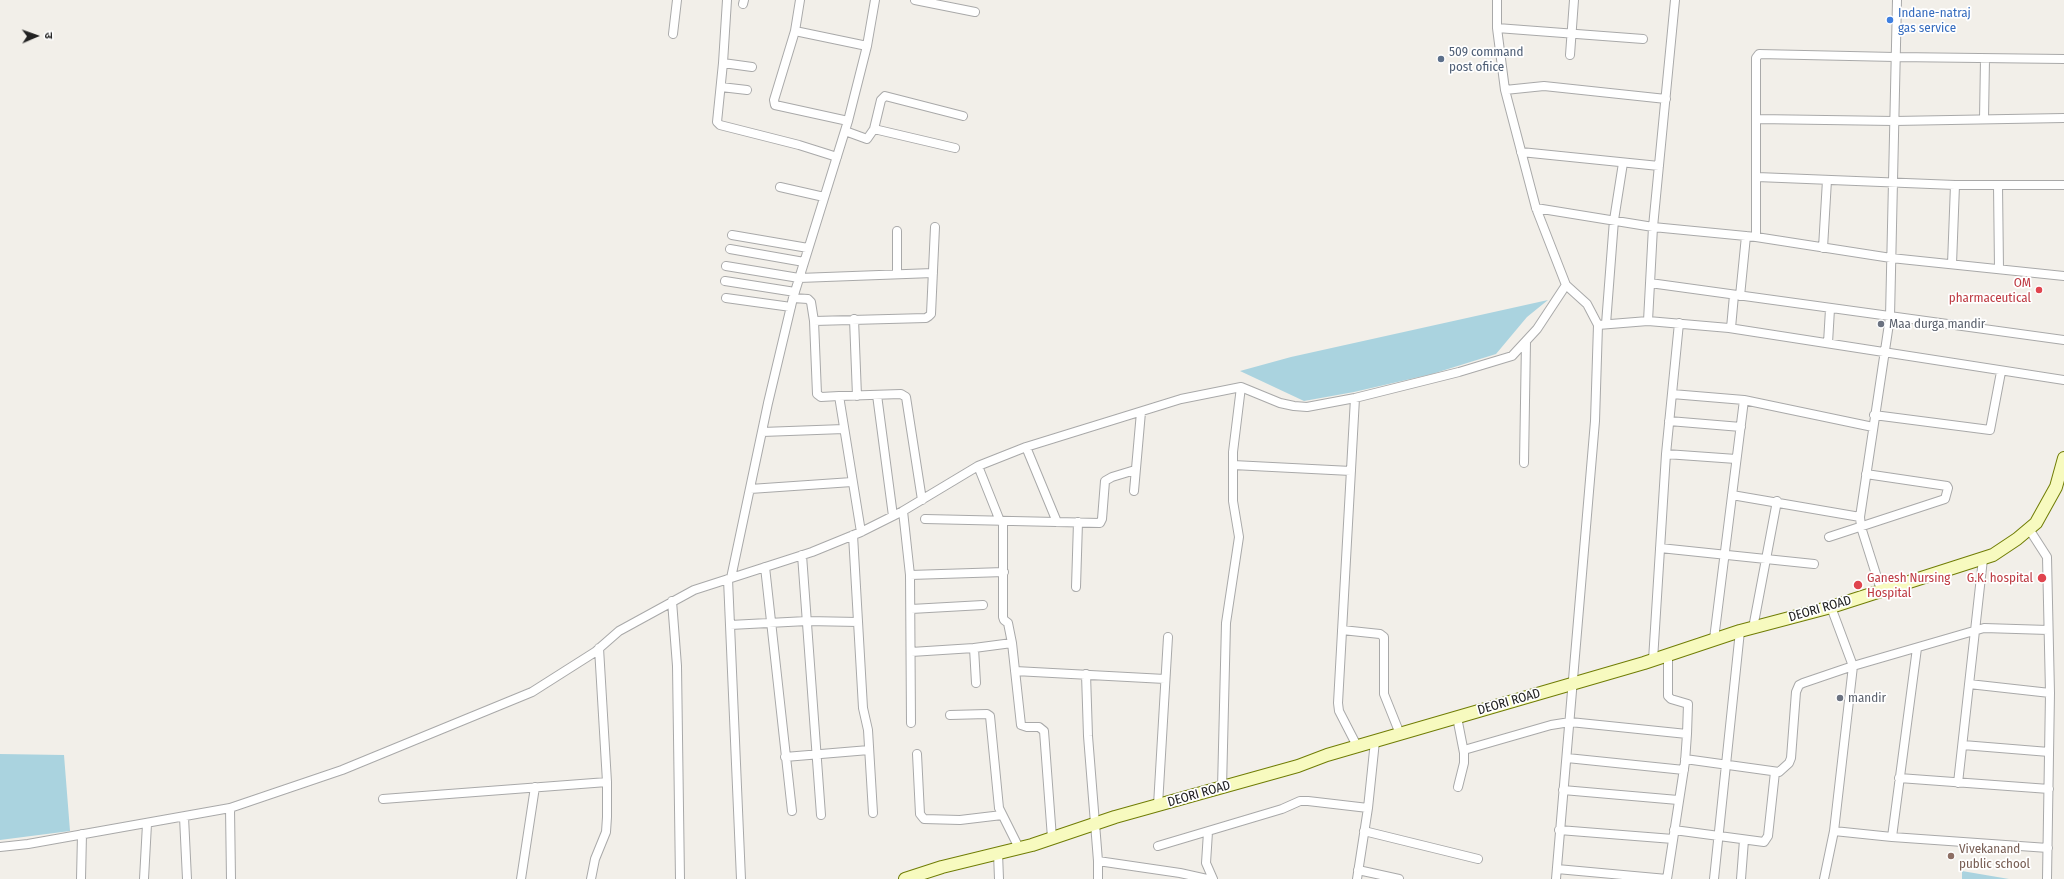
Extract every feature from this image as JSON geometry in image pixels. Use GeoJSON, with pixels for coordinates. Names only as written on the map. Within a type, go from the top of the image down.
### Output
{"type":"FeatureCollection","features":[{"type":"Feature","properties":{"kind":"street"},"geometry":{"type":"LineString","coordinates":[[673,34],[677,0]]}},
{"type":"Feature","properties":{"kind":"street"},"geometry":{"type":"LineString","coordinates":[[727,0],[721,87],[716,119],[720,125],[799,145],[837,157]]}},
{"type":"Feature","properties":{"kind":"street"},"geometry":{"type":"LineString","coordinates":[[800,0],[795,31],[774,100],[775,105],[848,122]]}},
{"type":"Feature","properties":{"kind":"street"},"geometry":{"type":"LineString","coordinates":[[741,879],[730,625],[730,578],[794,295],[848,122],[867,46],[875,0]]}},
{"type":"Feature","properties":{"kind":"street"},"geometry":{"type":"LineString","coordinates":[[915,0],[975,12]]}},
{"type":"Feature","properties":{"kind":"street"},"geometry":{"type":"LineString","coordinates":[[1497,0],[1497,28],[1505,90],[1536,208],[1566,285],[1587,304],[1602,324]]}},
{"type":"Feature","properties":{"kind":"street"},"geometry":{"type":"LineString","coordinates":[[1570,56],[1574,0]]}},
{"type":"Feature","properties":{"kind":"street"},"geometry":{"type":"LineString","coordinates":[[1648,321],[1653,227],[1675,0]]}},
{"type":"Feature","properties":{"kind":"street"},"geometry":{"type":"LineString","coordinates":[[1882,590],[1861,527],[1860,517],[1874,415],[1886,353],[1890,317],[1897,0]]}},
{"type":"Feature","properties":{"kind":"street"},"geometry":{"type":"LineString","coordinates":[[1497,28],[1643,39]]}},
{"type":"Feature","properties":{"kind":"street"},"geometry":{"type":"LineString","coordinates":[[795,31],[867,46]]}},
{"type":"Feature","properties":{"kind":"street"},"geometry":{"type":"LineString","coordinates":[[1756,237],[1756,58],[1759,54],[1895,58],[2064,59]]}},
{"type":"Feature","properties":{"kind":"street"},"geometry":{"type":"LineString","coordinates":[[1984,119],[1985,59]]}},
{"type":"Feature","properties":{"kind":"street"},"geometry":{"type":"LineString","coordinates":[[723,63],[752,66]]}},
{"type":"Feature","properties":{"kind":"street"},"geometry":{"type":"LineString","coordinates":[[1505,90],[1544,86],[1666,99]]}},
{"type":"Feature","properties":{"kind":"street"},"geometry":{"type":"LineString","coordinates":[[721,87],[747,90]]}},
{"type":"Feature","properties":{"kind":"street"},"geometry":{"type":"LineString","coordinates":[[845,131],[865,140],[874,129],[881,100],[885,96],[963,116]]}},
{"type":"Feature","properties":{"kind":"street"},"geometry":{"type":"LineString","coordinates":[[1757,119],[1894,120],[2064,118]]}},
{"type":"Feature","properties":{"kind":"street"},"geometry":{"type":"LineString","coordinates":[[874,129],[955,148]]}},
{"type":"Feature","properties":{"kind":"street"},"geometry":{"type":"LineString","coordinates":[[1521,152],[1659,166]]}},
{"type":"Feature","properties":{"kind":"street"},"geometry":{"type":"LineString","coordinates":[[1556,879],[1602,324],[1614,220],[1623,163]]}},
{"type":"Feature","properties":{"kind":"street"},"geometry":{"type":"LineString","coordinates":[[1756,177],[1955,185],[2064,185]]}},
{"type":"Feature","properties":{"kind":"street"},"geometry":{"type":"LineString","coordinates":[[1823,248],[1827,180]]}},
{"type":"Feature","properties":{"kind":"street"},"geometry":{"type":"LineString","coordinates":[[1952,264],[1955,185]]}},
{"type":"Feature","properties":{"kind":"street"},"geometry":{"type":"LineString","coordinates":[[1998,185],[1999,269]]}},
{"type":"Feature","properties":{"kind":"street"},"geometry":{"type":"LineString","coordinates":[[780,187],[824,197]]}},
{"type":"Feature","properties":{"kind":"street"},"geometry":{"type":"LineString","coordinates":[[1536,208],[1653,227],[1756,237],[1892,258],[2064,276]]}},
{"type":"Feature","properties":{"kind":"street"},"geometry":{"type":"LineString","coordinates":[[814,321],[926,318],[931,314],[935,228]]}},
{"type":"Feature","properties":{"kind":"street"},"geometry":{"type":"LineString","coordinates":[[897,231],[897,274]]}},
{"type":"Feature","properties":{"kind":"street"},"geometry":{"type":"LineString","coordinates":[[732,235],[808,248]]}},
{"type":"Feature","properties":{"kind":"street"},"geometry":{"type":"LineString","coordinates":[[1731,328],[1746,236]]}},
{"type":"Feature","properties":{"kind":"street"},"geometry":{"type":"LineString","coordinates":[[730,249],[804,262]]}},
{"type":"Feature","properties":{"kind":"street"},"geometry":{"type":"LineString","coordinates":[[726,266],[799,278],[933,273]]}},
{"type":"Feature","properties":{"kind":"street"},"geometry":{"type":"LineString","coordinates":[[724,281],[794,295],[809,300],[814,321],[817,394],[821,397],[901,394],[906,397],[908,400],[922,500]]}},
{"type":"Feature","properties":{"kind":"street"},"geometry":{"type":"LineString","coordinates":[[1650,283],[1830,309],[2064,340]]}},
{"type":"Feature","properties":{"kind":"street"},"geometry":{"type":"LineString","coordinates":[[0,847],[28,844],[147,824],[230,808],[342,770],[532,692],[595,652],[619,631],[694,590],[802,555],[857,533],[904,511],[978,466],[1026,447],[1181,399],[1241,387],[1280,403],[1307,407],[1355,398],[1459,372],[1512,356],[1537,329],[1566,285]]}},
{"type":"Feature","properties":{"kind":"street"},"geometry":{"type":"LineString","coordinates":[[726,298],[791,307]]}},
{"type":"Feature","properties":{"kind":"street"},"geometry":{"type":"LineString","coordinates":[[1828,343],[1830,309]]}},
{"type":"Feature","properties":{"kind":"street"},"geometry":{"type":"LineString","coordinates":[[854,319],[857,396]]}},
{"type":"Feature","properties":{"kind":"street"},"geometry":{"type":"LineString","coordinates":[[1602,324],[1648,321],[1731,328],[2001,372],[2064,380]]}},
{"type":"Feature","properties":{"kind":"street"},"geometry":{"type":"LineString","coordinates":[[1653,660],[1666,454],[1679,323]]}},
{"type":"Feature","properties":{"kind":"street"},"geometry":{"type":"LineString","coordinates":[[1524,463],[1526,341]]}},
{"type":"Feature","properties":{"kind":"street"},"geometry":{"type":"LineString","coordinates":[[1874,415],[1990,430],[2001,372]]}},
{"type":"Feature","properties":{"kind":"street"},"geometry":{"type":"LineString","coordinates":[[1222,788],[1226,623],[1240,537],[1234,500],[1233,452],[1241,387]]}},
{"type":"Feature","properties":{"kind":"street"},"geometry":{"type":"LineString","coordinates":[[1672,394],[1744,400],[1873,427]]}},
{"type":"Feature","properties":{"kind":"street"},"geometry":{"type":"LineString","coordinates":[[877,395],[893,516]]}},
{"type":"Feature","properties":{"kind":"street"},"geometry":{"type":"LineString","coordinates":[[839,396],[852,482],[857,533],[858,622],[863,708],[868,730],[873,813]]}},
{"type":"Feature","properties":{"kind":"street"},"geometry":{"type":"LineString","coordinates":[[1355,398],[1338,703],[1340,712],[1357,746]]}},
{"type":"Feature","properties":{"kind":"street"},"geometry":{"type":"LineString","coordinates":[[1714,640],[1744,400]]}},
{"type":"Feature","properties":{"kind":"street"},"geometry":{"type":"LineString","coordinates":[[1134,491],[1141,412]]}},
{"type":"Feature","properties":{"kind":"street"},"geometry":{"type":"LineString","coordinates":[[1669,421],[1740,427]]}},
{"type":"Feature","properties":{"kind":"street"},"geometry":{"type":"LineString","coordinates":[[762,432],[844,429]]}},
{"type":"Feature","properties":{"kind":"street"},"geometry":{"type":"LineString","coordinates":[[1026,447],[1057,522]]}},
{"type":"Feature","properties":{"kind":"street"},"geometry":{"type":"LineString","coordinates":[[1666,454],[1736,459]]}},
{"type":"Feature","properties":{"kind":"street","name":"DEORI ROAD"},"geometry":{"type":"LineString","coordinates":[[904,879],[934,874],[998,853],[1019,848],[1158,805],[1298,766],[1357,746],[1668,656],[1740,631],[1832,607],[1983,559],[1993,555],[2017,539],[2036,522],[2056,487],[2064,458]]}},
{"type":"Feature","properties":{"kind":"street"},"geometry":{"type":"LineString","coordinates":[[1233,465],[1351,471]]}},
{"type":"Feature","properties":{"kind":"street"},"geometry":{"type":"LineString","coordinates":[[978,466],[1001,521],[1004,572],[1003,617],[1008,623],[1012,642],[1021,725],[1042,728],[1044,731],[1052,838]]}},
{"type":"Feature","properties":{"kind":"street"},"geometry":{"type":"LineString","coordinates":[[925,519],[1078,522],[1096,524],[1102,522],[1105,481],[1112,477],[1135,470]]}},
{"type":"Feature","properties":{"kind":"street"},"geometry":{"type":"LineString","coordinates":[[1829,538],[1945,499],[1948,488],[1947,486],[1866,474]]}},
{"type":"Feature","properties":{"kind":"street"},"geometry":{"type":"LineString","coordinates":[[750,489],[852,482]]}},
{"type":"Feature","properties":{"kind":"street"},"geometry":{"type":"LineString","coordinates":[[1732,495],[1860,517]]}},
{"type":"Feature","properties":{"kind":"street"},"geometry":{"type":"LineString","coordinates":[[1753,628],[1777,502]]}},
{"type":"Feature","properties":{"kind":"street"},"geometry":{"type":"LineString","coordinates":[[904,511],[910,575],[911,723]]}},
{"type":"Feature","properties":{"kind":"street"},"geometry":{"type":"LineString","coordinates":[[1076,587],[1078,522]]}},
{"type":"Feature","properties":{"kind":"street"},"geometry":{"type":"LineString","coordinates":[[2029,529],[2047,558],[2050,693],[2047,879]]}},
{"type":"Feature","properties":{"kind":"street"},"geometry":{"type":"LineString","coordinates":[[1660,548],[1814,564]]}},
{"type":"Feature","properties":{"kind":"street"},"geometry":{"type":"LineString","coordinates":[[802,555],[821,816]]}},
{"type":"Feature","properties":{"kind":"street"},"geometry":{"type":"LineString","coordinates":[[1958,783],[1983,559]]}},
{"type":"Feature","properties":{"kind":"street"},"geometry":{"type":"LineString","coordinates":[[765,567],[792,811]]}},
{"type":"Feature","properties":{"kind":"street"},"geometry":{"type":"LineString","coordinates":[[910,575],[1004,572]]}},
{"type":"Feature","properties":{"kind":"street"},"geometry":{"type":"LineString","coordinates":[[672,601],[677,666],[680,879]]}},
{"type":"Feature","properties":{"kind":"street"},"geometry":{"type":"LineString","coordinates":[[911,609],[983,605]]}},
{"type":"Feature","properties":{"kind":"street"},"geometry":{"type":"LineString","coordinates":[[1824,879],[1834,831],[1853,666],[1832,607]]}},
{"type":"Feature","properties":{"kind":"street"},"geometry":{"type":"LineString","coordinates":[[730,625],[807,621],[858,622]]}},
{"type":"Feature","properties":{"kind":"street"},"geometry":{"type":"LineString","coordinates":[[1685,759],[1779,772],[1784,769],[1791,758],[1796,692],[1799,685],[1853,666],[1975,630],[1993,628],[2048,630]]}},
{"type":"Feature","properties":{"kind":"street"},"geometry":{"type":"LineString","coordinates":[[1342,630],[1380,634],[1384,637],[1384,694],[1400,734]]}},
{"type":"Feature","properties":{"kind":"street"},"geometry":{"type":"LineString","coordinates":[[1714,879],[1740,631]]}},
{"type":"Feature","properties":{"kind":"street"},"geometry":{"type":"LineString","coordinates":[[1158,805],[1168,637]]}},
{"type":"Feature","properties":{"kind":"street"},"geometry":{"type":"LineString","coordinates":[[911,652],[974,648],[1012,642]]}},
{"type":"Feature","properties":{"kind":"street"},"geometry":{"type":"LineString","coordinates":[[590,879],[595,859],[606,832],[607,782],[599,648]]}},
{"type":"Feature","properties":{"kind":"street"},"geometry":{"type":"LineString","coordinates":[[974,648],[976,683]]}},
{"type":"Feature","properties":{"kind":"street"},"geometry":{"type":"LineString","coordinates":[[1892,837],[1917,648]]}},
{"type":"Feature","properties":{"kind":"street"},"geometry":{"type":"LineString","coordinates":[[1557,869],[1667,879],[1678,800],[1684,770],[1688,704],[1670,699],[1668,696],[1668,656]]}},
{"type":"Feature","properties":{"kind":"street"},"geometry":{"type":"LineString","coordinates":[[1015,671],[1165,679]]}},
{"type":"Feature","properties":{"kind":"street"},"geometry":{"type":"LineString","coordinates":[[1086,674],[1088,736],[1098,861],[1098,879]]}},
{"type":"Feature","properties":{"kind":"street"},"geometry":{"type":"LineString","coordinates":[[1969,684],[2050,693]]}},
{"type":"Feature","properties":{"kind":"street"},"geometry":{"type":"LineString","coordinates":[[950,715],[987,714],[990,716],[999,808],[1019,848]]}},
{"type":"Feature","properties":{"kind":"street"},"geometry":{"type":"LineString","coordinates":[[1457,717],[1464,750],[1464,763],[1458,787]]}},
{"type":"Feature","properties":{"kind":"street"},"geometry":{"type":"LineString","coordinates":[[1464,750],[1551,725],[1570,722],[1687,734]]}},
{"type":"Feature","properties":{"kind":"street"},"geometry":{"type":"LineString","coordinates":[[1357,879],[1368,808],[1375,742]]}},
{"type":"Feature","properties":{"kind":"street"},"geometry":{"type":"LineString","coordinates":[[1963,745],[2049,752]]}},
{"type":"Feature","properties":{"kind":"street"},"geometry":{"type":"LineString","coordinates":[[785,756],[869,750]]}},
{"type":"Feature","properties":{"kind":"street"},"geometry":{"type":"LineString","coordinates":[[917,754],[920,814],[924,819],[960,820],[1002,815]]}},
{"type":"Feature","properties":{"kind":"street"},"geometry":{"type":"LineString","coordinates":[[1567,758],[1684,770]]}},
{"type":"Feature","properties":{"kind":"street"},"geometry":{"type":"LineString","coordinates":[[1674,830],[1758,843],[1764,842],[1766,840],[1774,772]]}},
{"type":"Feature","properties":{"kind":"street"},"geometry":{"type":"LineString","coordinates":[[1899,778],[2049,789]]}},
{"type":"Feature","properties":{"kind":"street"},"geometry":{"type":"LineString","coordinates":[[383,799],[607,782]]}},
{"type":"Feature","properties":{"kind":"street"},"geometry":{"type":"LineString","coordinates":[[521,879],[535,787]]}},
{"type":"Feature","properties":{"kind":"street"},"geometry":{"type":"LineString","coordinates":[[1563,790],[1678,800]]}},
{"type":"Feature","properties":{"kind":"street"},"geometry":{"type":"LineString","coordinates":[[1158,846],[1282,809],[1300,801],[1308,800],[1368,808]]}},
{"type":"Feature","properties":{"kind":"street"},"geometry":{"type":"LineString","coordinates":[[230,808],[231,879]]}},
{"type":"Feature","properties":{"kind":"street"},"geometry":{"type":"LineString","coordinates":[[184,817],[187,879]]}},
{"type":"Feature","properties":{"kind":"street"},"geometry":{"type":"LineString","coordinates":[[144,879],[147,824]]}},
{"type":"Feature","properties":{"kind":"street"},"geometry":{"type":"LineString","coordinates":[[1559,830],[1673,839]]}},
{"type":"Feature","properties":{"kind":"street"},"geometry":{"type":"LineString","coordinates":[[1364,831],[1478,859]]}},
{"type":"Feature","properties":{"kind":"street"},"geometry":{"type":"LineString","coordinates":[[1834,831],[1892,837],[2048,848]]}},
{"type":"Feature","properties":{"kind":"street"},"geometry":{"type":"LineString","coordinates":[[1208,832],[1206,863],[1213,879]]}},
{"type":"Feature","properties":{"kind":"street"},"geometry":{"type":"LineString","coordinates":[[81,879],[82,834]]}},
{"type":"Feature","properties":{"kind":"street"},"geometry":{"type":"LineString","coordinates":[[1741,879],[1744,840]]}},
{"type":"Feature","properties":{"kind":"street"},"geometry":{"type":"LineString","coordinates":[[998,853],[1000,879]]}},
{"type":"Feature","properties":{"kind":"street"},"geometry":{"type":"LineString","coordinates":[[1098,861],[1179,876],[1207,879]]}},
{"type":"Feature","properties":{"kind":"street"},"geometry":{"type":"LineString","coordinates":[[1358,870],[1399,879]]}},
{"type":"Feature","properties":{"kind":"water"},"geometry":{"type":"Polygon","coordinates":[[[1548,300],[1527,317],[1496,354],[1432,374],[1354,392],[1304,401],[1240,371],[1291,357],[1548,300]]]}},
{"type":"Feature","properties":{"kind":"water"},"geometry":{"type":"Polygon","coordinates":[[[0,754],[64,755],[70,831],[0,840],[0,754]]]}},
{"type":"Feature","properties":{"kind":"water"},"geometry":{"type":"Polygon","coordinates":[[[1962,871],[2009,879],[1962,879],[1962,871]]]}},
{"type":"Feature","properties":{"kind":"place","name":"Indane-natraj gas service"},"geometry":{"type":"Point","coordinates":[1890,20]}},
{"type":"Feature","properties":{"kind":"place","name":"509 command post ofiice"},"geometry":{"type":"Point","coordinates":[1441,59]}},
{"type":"Feature","properties":{"kind":"place","name":"OM pharmaceutical"},"geometry":{"type":"Point","coordinates":[2039,290]}},
{"type":"Feature","properties":{"kind":"place","name":"Maa durga mandir"},"geometry":{"type":"Point","coordinates":[1881,324]}},
{"type":"Feature","properties":{"kind":"place","name":"G.K. hospital"},"geometry":{"type":"Point","coordinates":[2042,578]}},
{"type":"Feature","properties":{"kind":"place","name":"Ganesh Nursing Hospital"},"geometry":{"type":"Point","coordinates":[1858,585]}},
{"type":"Feature","properties":{"kind":"place","name":"mandir"},"geometry":{"type":"Point","coordinates":[1840,698]}},
{"type":"Feature","properties":{"kind":"place","name":"Vivekanand public school"},"geometry":{"type":"Point","coordinates":[1951,856]}}]}
